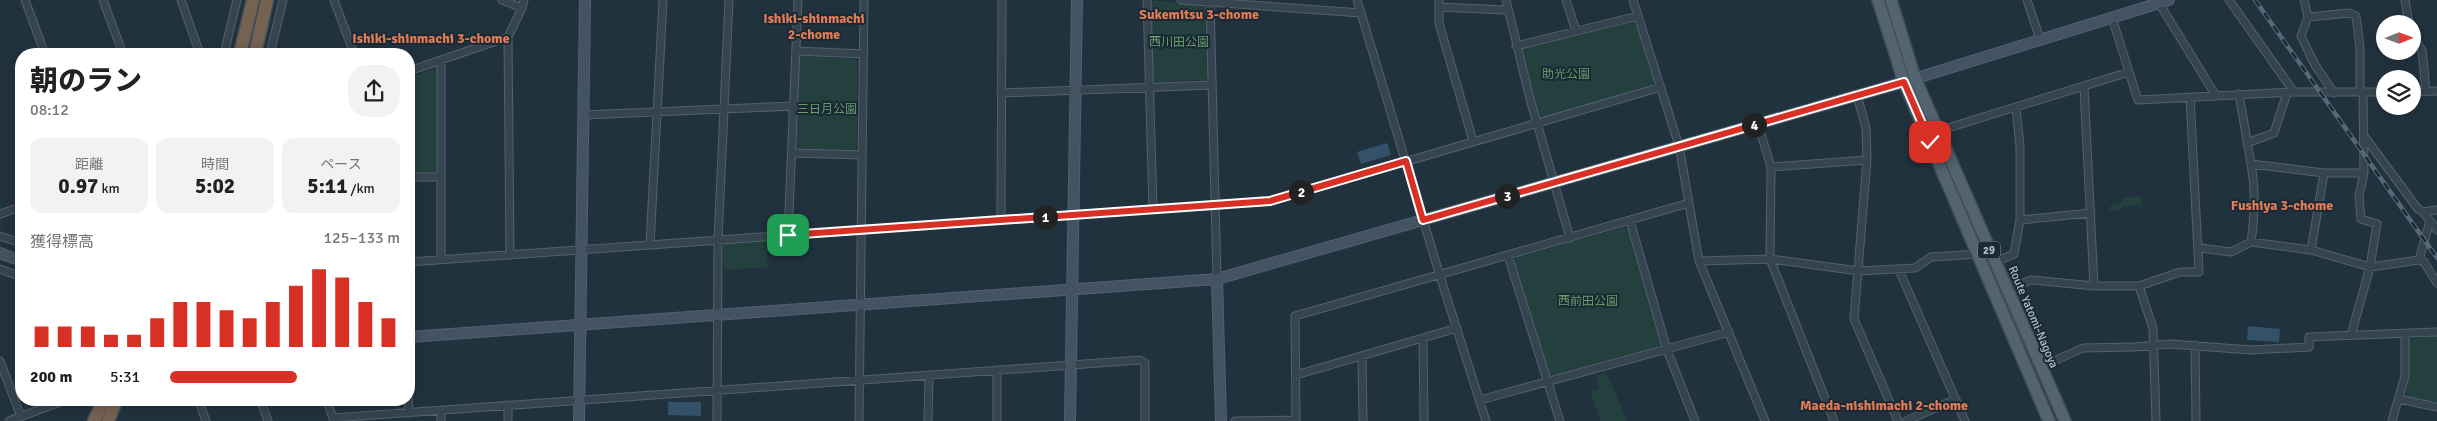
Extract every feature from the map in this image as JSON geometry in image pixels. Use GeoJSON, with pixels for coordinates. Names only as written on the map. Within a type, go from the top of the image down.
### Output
{"type":"FeatureCollection","features":[{"type":"Feature","properties":{"kind":"highway"},"geometry":{"type":"LineString","coordinates":[[241,48],[253,0]]}},
{"type":"Feature","properties":{"kind":"highway"},"geometry":{"type":"LineString","coordinates":[[256,48],[267,0]]}},
{"type":"Feature","properties":{"kind":"highway"},"geometry":{"type":"LineString","coordinates":[[94,421],[101,406]]}},
{"type":"Feature","properties":{"kind":"highway"},"geometry":{"type":"LineString","coordinates":[[108,421],[114,406]]}},
{"type":"Feature","properties":{"kind":"main road","name":"Route Yatomi-Nagoya"},"geometry":{"type":"LineString","coordinates":[[1878,0],[1979,254],[2049,421]]}},
{"type":"Feature","properties":{"kind":"main road","name":"Route Yatomi-Nagoya"},"geometry":{"type":"LineString","coordinates":[[1891,0],[1909,80],[1938,131],[2065,421]]}},
{"type":"Feature","properties":{"kind":"street"},"geometry":{"type":"LineString","coordinates":[[25,0],[43,48]]}},
{"type":"Feature","properties":{"kind":"street"},"geometry":{"type":"LineString","coordinates":[[103,0],[121,48]]}},
{"type":"Feature","properties":{"kind":"street"},"geometry":{"type":"LineString","coordinates":[[181,0],[198,48]]}},
{"type":"Feature","properties":{"kind":"street"},"geometry":{"type":"LineString","coordinates":[[225,48],[237,0]]}},
{"type":"Feature","properties":{"kind":"street"},"geometry":{"type":"LineString","coordinates":[[272,48],[283,0]]}},
{"type":"Feature","properties":{"kind":"street"},"geometry":{"type":"LineString","coordinates":[[334,0],[352,48]]}},
{"type":"Feature","properties":{"kind":"street"},"geometry":{"type":"LineString","coordinates":[[502,0],[522,8]]}},
{"type":"Feature","properties":{"kind":"street"},"geometry":{"type":"LineString","coordinates":[[510,255],[508,36],[524,0]]}},
{"type":"Feature","properties":{"kind":"street"},"geometry":{"type":"LineString","coordinates":[[578,421],[585,0]]}},
{"type":"Feature","properties":{"kind":"street"},"geometry":{"type":"LineString","coordinates":[[650,245],[663,0]]}},
{"type":"Feature","properties":{"kind":"street"},"geometry":{"type":"LineString","coordinates":[[717,421],[718,240],[729,0]]}},
{"type":"Feature","properties":{"kind":"street"},"geometry":{"type":"LineString","coordinates":[[788,235],[798,0]]}},
{"type":"Feature","properties":{"kind":"street"},"geometry":{"type":"LineString","coordinates":[[859,421],[864,0]]}},
{"type":"Feature","properties":{"kind":"street"},"geometry":{"type":"LineString","coordinates":[[1000,220],[1002,0]]}},
{"type":"Feature","properties":{"kind":"street"},"geometry":{"type":"LineString","coordinates":[[1070,421],[1077,0]]}},
{"type":"Feature","properties":{"kind":"street"},"geometry":{"type":"LineString","coordinates":[[1147,0],[1153,209]]}},
{"type":"Feature","properties":{"kind":"street"},"geometry":{"type":"LineString","coordinates":[[1181,0],[1360,13]]}},
{"type":"Feature","properties":{"kind":"street"},"geometry":{"type":"LineString","coordinates":[[1357,0],[1440,276],[1486,421]]}},
{"type":"Feature","properties":{"kind":"street"},"geometry":{"type":"LineString","coordinates":[[1506,0],[1506,10],[1536,123],[1570,238]]}},
{"type":"Feature","properties":{"kind":"street"},"geometry":{"type":"LineString","coordinates":[[1566,0],[1576,31]]}},
{"type":"Feature","properties":{"kind":"street"},"geometry":{"type":"LineString","coordinates":[[1633,0],[1679,146],[1699,261],[1765,421]]}},
{"type":"Feature","properties":{"kind":"street"},"geometry":{"type":"LineString","coordinates":[[2028,0],[2040,40]]}},
{"type":"Feature","properties":{"kind":"street"},"geometry":{"type":"LineString","coordinates":[[2229,0],[2290,92]]}},
{"type":"Feature","properties":{"kind":"street"},"geometry":{"type":"LineString","coordinates":[[2304,0],[2308,17],[2301,36],[2314,65],[2334,93]]}},
{"type":"Feature","properties":{"kind":"street"},"geometry":{"type":"LineString","coordinates":[[2405,0],[2408,15]]}},
{"type":"Feature","properties":{"kind":"street"},"geometry":{"type":"LineString","coordinates":[[1210,1],[1221,421]]}},
{"type":"Feature","properties":{"kind":"street"},"geometry":{"type":"LineString","coordinates":[[415,337],[1217,279],[1909,80],[2164,2],[2216,96]]}},
{"type":"Feature","properties":{"kind":"street"},"geometry":{"type":"LineString","coordinates":[[1473,141],[1439,24],[1439,4],[1506,10]]}},
{"type":"Feature","properties":{"kind":"street"},"geometry":{"type":"LineString","coordinates":[[2308,17],[2350,13],[2356,16],[2360,48],[2364,135],[2364,173],[2359,196],[2361,219],[2377,224],[2370,267],[2351,335]]}},
{"type":"Feature","properties":{"kind":"street"},"geometry":{"type":"LineString","coordinates":[[1516,46],[1638,16]]}},
{"type":"Feature","properties":{"kind":"street"},"geometry":{"type":"LineString","coordinates":[[2112,18],[2138,100],[2290,92],[2376,92]]}},
{"type":"Feature","properties":{"kind":"street"},"geometry":{"type":"LineString","coordinates":[[415,69],[508,36]]}},
{"type":"Feature","properties":{"kind":"street"},"geometry":{"type":"LineString","coordinates":[[274,44],[275,48]]}},
{"type":"Feature","properties":{"kind":"street"},"geometry":{"type":"LineString","coordinates":[[2421,49],[2426,91]]}},
{"type":"Feature","properties":{"kind":"street"},"geometry":{"type":"LineString","coordinates":[[796,51],[864,54]]}},
{"type":"Feature","properties":{"kind":"street"},"geometry":{"type":"LineString","coordinates":[[441,60],[441,259]]}},
{"type":"Feature","properties":{"kind":"street"},"geometry":{"type":"LineString","coordinates":[[1938,131],[2129,72]]}},
{"type":"Feature","properties":{"kind":"street"},"geometry":{"type":"LineString","coordinates":[[1001,93],[1212,85]]}},
{"type":"Feature","properties":{"kind":"street"},"geometry":{"type":"LineString","coordinates":[[415,261],[1270,201],[1661,87]]}},
{"type":"Feature","properties":{"kind":"street"},"geometry":{"type":"LineString","coordinates":[[2084,87],[2094,286]]}},
{"type":"Feature","properties":{"kind":"street"},"geometry":{"type":"LineString","coordinates":[[2421,91],[2437,91]]}},
{"type":"Feature","properties":{"kind":"street"},"geometry":{"type":"LineString","coordinates":[[2247,143],[2274,133],[2290,92]]}},
{"type":"Feature","properties":{"kind":"street"},"geometry":{"type":"LineString","coordinates":[[2239,94],[2255,185],[2255,219],[2251,242]]}},
{"type":"Feature","properties":{"kind":"street"},"geometry":{"type":"LineString","coordinates":[[1857,95],[1866,128],[1867,160],[1854,319],[1898,421]]}},
{"type":"Feature","properties":{"kind":"street"},"geometry":{"type":"LineString","coordinates":[[2007,290],[2031,280],[2094,286],[2139,286],[2180,272],[2199,272],[2200,248],[2190,97]]}},
{"type":"Feature","properties":{"kind":"street"},"geometry":{"type":"LineString","coordinates":[[584,116],[794,106]]}},
{"type":"Feature","properties":{"kind":"street"},"geometry":{"type":"LineString","coordinates":[[1995,262],[2014,254],[2020,220],[2020,146],[2016,108]]}},
{"type":"Feature","properties":{"kind":"street"},"geometry":{"type":"LineString","coordinates":[[1758,124],[1771,167],[1770,259],[1834,421]]}},
{"type":"Feature","properties":{"kind":"street"},"geometry":{"type":"LineString","coordinates":[[2364,135],[2418,209],[2423,212],[2437,230]]}},
{"type":"Feature","properties":{"kind":"street"},"geometry":{"type":"LineString","coordinates":[[792,153],[862,155]]}},
{"type":"Feature","properties":{"kind":"street"},"geometry":{"type":"LineString","coordinates":[[1771,167],[1867,160]]}},
{"type":"Feature","properties":{"kind":"street"},"geometry":{"type":"LineString","coordinates":[[2251,164],[2324,173],[2364,173]]}},
{"type":"Feature","properties":{"kind":"street"},"geometry":{"type":"LineString","coordinates":[[2310,250],[2324,173]]}},
{"type":"Feature","properties":{"kind":"street"},"geometry":{"type":"LineString","coordinates":[[415,177],[441,177]]}},
{"type":"Feature","properties":{"kind":"street"},"geometry":{"type":"LineString","coordinates":[[1234,421],[1296,421],[1295,316],[1440,276],[1689,203]]}},
{"type":"Feature","properties":{"kind":"street"},"geometry":{"type":"LineString","coordinates":[[0,214],[15,209]]}},
{"type":"Feature","properties":{"kind":"street"},"geometry":{"type":"LineString","coordinates":[[2423,212],[2437,210]]}},
{"type":"Feature","properties":{"kind":"street"},"geometry":{"type":"LineString","coordinates":[[2020,220],[2091,212]]}},
{"type":"Feature","properties":{"kind":"street"},"geometry":{"type":"LineString","coordinates":[[1630,221],[1667,350],[1695,421]]}},
{"type":"Feature","properties":{"kind":"street"},"geometry":{"type":"LineString","coordinates":[[2419,260],[2430,221]]}},
{"type":"Feature","properties":{"kind":"street"},"geometry":{"type":"LineString","coordinates":[[0,236],[15,241]]}},
{"type":"Feature","properties":{"kind":"street"},"geometry":{"type":"LineString","coordinates":[[2200,248],[2231,252],[2251,242],[2310,250],[2370,267],[2419,260],[2424,262],[2437,283]]}},
{"type":"Feature","properties":{"kind":"street"},"geometry":{"type":"LineString","coordinates":[[0,253],[15,259]]}},
{"type":"Feature","properties":{"kind":"street"},"geometry":{"type":"LineString","coordinates":[[1699,261],[1770,259],[1859,271],[1899,270],[1915,268],[1931,257],[1979,254]]}},
{"type":"Feature","properties":{"kind":"street"},"geometry":{"type":"LineString","coordinates":[[1508,256],[1560,421]]}},
{"type":"Feature","properties":{"kind":"street"},"geometry":{"type":"LineString","coordinates":[[0,269],[15,275]]}},
{"type":"Feature","properties":{"kind":"street"},"geometry":{"type":"LineString","coordinates":[[1899,270],[1966,421]]}},
{"type":"Feature","properties":{"kind":"street"},"geometry":{"type":"LineString","coordinates":[[2139,286],[2152,328],[2156,421]]}},
{"type":"Feature","properties":{"kind":"street"},"geometry":{"type":"LineString","coordinates":[[1296,376],[1457,328]]}},
{"type":"Feature","properties":{"kind":"street"},"geometry":{"type":"LineString","coordinates":[[1480,400],[1729,332]]}},
{"type":"Feature","properties":{"kind":"street"},"geometry":{"type":"LineString","coordinates":[[2040,367],[2083,348],[2133,348],[2154,344],[2251,350],[2309,347],[2309,336],[2437,332]]}},
{"type":"Feature","properties":{"kind":"street"},"geometry":{"type":"LineString","coordinates":[[2392,421],[2405,376],[2405,334]]}},
{"type":"Feature","properties":{"kind":"street"},"geometry":{"type":"LineString","coordinates":[[1424,338],[1424,421]]}},
{"type":"Feature","properties":{"kind":"street"},"geometry":{"type":"LineString","coordinates":[[2195,346],[2196,421]]}},
{"type":"Feature","properties":{"kind":"street"},"geometry":{"type":"LineString","coordinates":[[1362,356],[1363,421]]}},
{"type":"Feature","properties":{"kind":"street"},"geometry":{"type":"LineString","coordinates":[[328,406],[333,419],[1140,360],[1145,363],[1145,421]]}},
{"type":"Feature","properties":{"kind":"street"},"geometry":{"type":"LineString","coordinates":[[0,361],[15,401]]}},
{"type":"Feature","properties":{"kind":"street"},"geometry":{"type":"LineString","coordinates":[[997,370],[997,421]]}},
{"type":"Feature","properties":{"kind":"street"},"geometry":{"type":"LineString","coordinates":[[928,421],[929,375]]}},
{"type":"Feature","properties":{"kind":"street"},"geometry":{"type":"LineString","coordinates":[[1906,421],[1956,399]]}},
{"type":"Feature","properties":{"kind":"street"},"geometry":{"type":"LineString","coordinates":[[2399,399],[2437,407]]}},
{"type":"Feature","properties":{"kind":"street"},"geometry":{"type":"LineString","coordinates":[[508,405],[508,421]]}},
{"type":"Feature","properties":{"kind":"street"},"geometry":{"type":"LineString","coordinates":[[17,406],[21,417]]}},
{"type":"Feature","properties":{"kind":"street"},"geometry":{"type":"LineString","coordinates":[[9,421],[50,406]]}},
{"type":"Feature","properties":{"kind":"street"},"geometry":{"type":"LineString","coordinates":[[201,406],[206,421]]}},
{"type":"Feature","properties":{"kind":"street"},"geometry":{"type":"LineString","coordinates":[[263,406],[268,421]]}},
{"type":"Feature","properties":{"kind":"street"},"geometry":{"type":"LineString","coordinates":[[408,406],[408,413]]}},
{"type":"Feature","properties":{"kind":"street"},"geometry":{"type":"LineString","coordinates":[[441,410],[441,421]]}},
{"type":"Feature","properties":{"kind":"green space","name":"西川田公園"},"geometry":{"type":"Polygon","coordinates":[[[1155,1],[1202,4],[1205,7],[1207,77],[1205,80],[1156,82],[1153,80],[1151,4],[1155,1]]]}},
{"type":"Feature","properties":{"kind":"green space","name":"助光公園"},"geometry":{"type":"Polygon","coordinates":[[[1631,22],[1636,23],[1654,81],[1652,85],[1543,117],[1538,115],[1521,53],[1523,49],[1631,22]]]}},
{"type":"Feature","properties":{"kind":"green space","name":"三日月公園"},"geometry":{"type":"Polygon","coordinates":[[[802,56],[854,59],[857,61],[857,147],[854,151],[798,150],[796,147],[800,59],[802,56]]]}},
{"type":"Feature","properties":{"kind":"green space"},"geometry":{"type":"Polygon","coordinates":[[[433,69],[438,73],[438,170],[434,174],[415,174],[415,76],[433,69]]]}},
{"type":"Feature","properties":{"kind":"green space"},"geometry":{"type":"Polygon","coordinates":[[[2138,196],[2143,198],[2141,205],[2122,207],[2119,211],[2109,210],[2111,205],[2121,204],[2123,198],[2138,196]]]}},
{"type":"Feature","properties":{"kind":"green space","name":"西前田公園"},"geometry":{"type":"Polygon","coordinates":[[[1624,227],[1628,230],[1661,343],[1658,348],[1553,376],[1549,374],[1514,265],[1516,258],[1624,227]]]}},
{"type":"Feature","properties":{"kind":"green space"},"geometry":{"type":"Polygon","coordinates":[[[766,240],[768,267],[724,270],[723,245],[726,243],[766,240]]]}},
{"type":"Feature","properties":{"kind":"green space"},"geometry":{"type":"Polygon","coordinates":[[[2437,336],[2437,402],[2407,396],[2405,393],[2410,377],[2409,341],[2411,339],[2437,336]]]}},
{"type":"Feature","properties":{"kind":"green space"},"geometry":{"type":"Polygon","coordinates":[[[1604,373],[1609,378],[1627,421],[1600,421],[1590,391],[1599,388],[1596,376],[1604,373]]]}},
{"type":"Feature","properties":{"kind":"water"},"geometry":{"type":"Polygon","coordinates":[[[1387,143],[1391,155],[1361,164],[1357,152],[1387,143]]]}},
{"type":"Feature","properties":{"kind":"water"},"geometry":{"type":"Polygon","coordinates":[[[2248,326],[2280,329],[2279,342],[2247,340],[2248,326]]]}},
{"type":"Feature","properties":{"kind":"water"},"geometry":{"type":"Polygon","coordinates":[[[668,402],[701,402],[701,416],[668,415],[668,402]]]}},
{"type":"Feature","properties":{"kind":"railway"},"geometry":{"type":"LineString","coordinates":[[2255,0],[2437,258]]}},
{"type":"Feature","properties":{"kind":"district","name":"Sukemitsu 3-chome"},"geometry":{"type":"Point","coordinates":[1199,14]}},
{"type":"Feature","properties":{"kind":"district","name":"Ishiki-shinmachi 2-chome"},"geometry":{"type":"Point","coordinates":[814,26]}},
{"type":"Feature","properties":{"kind":"district","name":"Ishiki-shinmachi 3-chome"},"geometry":{"type":"Point","coordinates":[431,38]}},
{"type":"Feature","properties":{"kind":"district","name":"Fushiya 3-chome"},"geometry":{"type":"Point","coordinates":[2282,205]}},
{"type":"Feature","properties":{"kind":"district","name":"Maeda-nishimachi 2-chome"},"geometry":{"type":"Point","coordinates":[1884,405]}},
{"type":"Feature","properties":{"kind":"route"},"geometry":{"type":"LineString","coordinates":[[788,235],[1270,201],[1406,161],[1423,220],[1904,82],[1930,142]]}}]}
